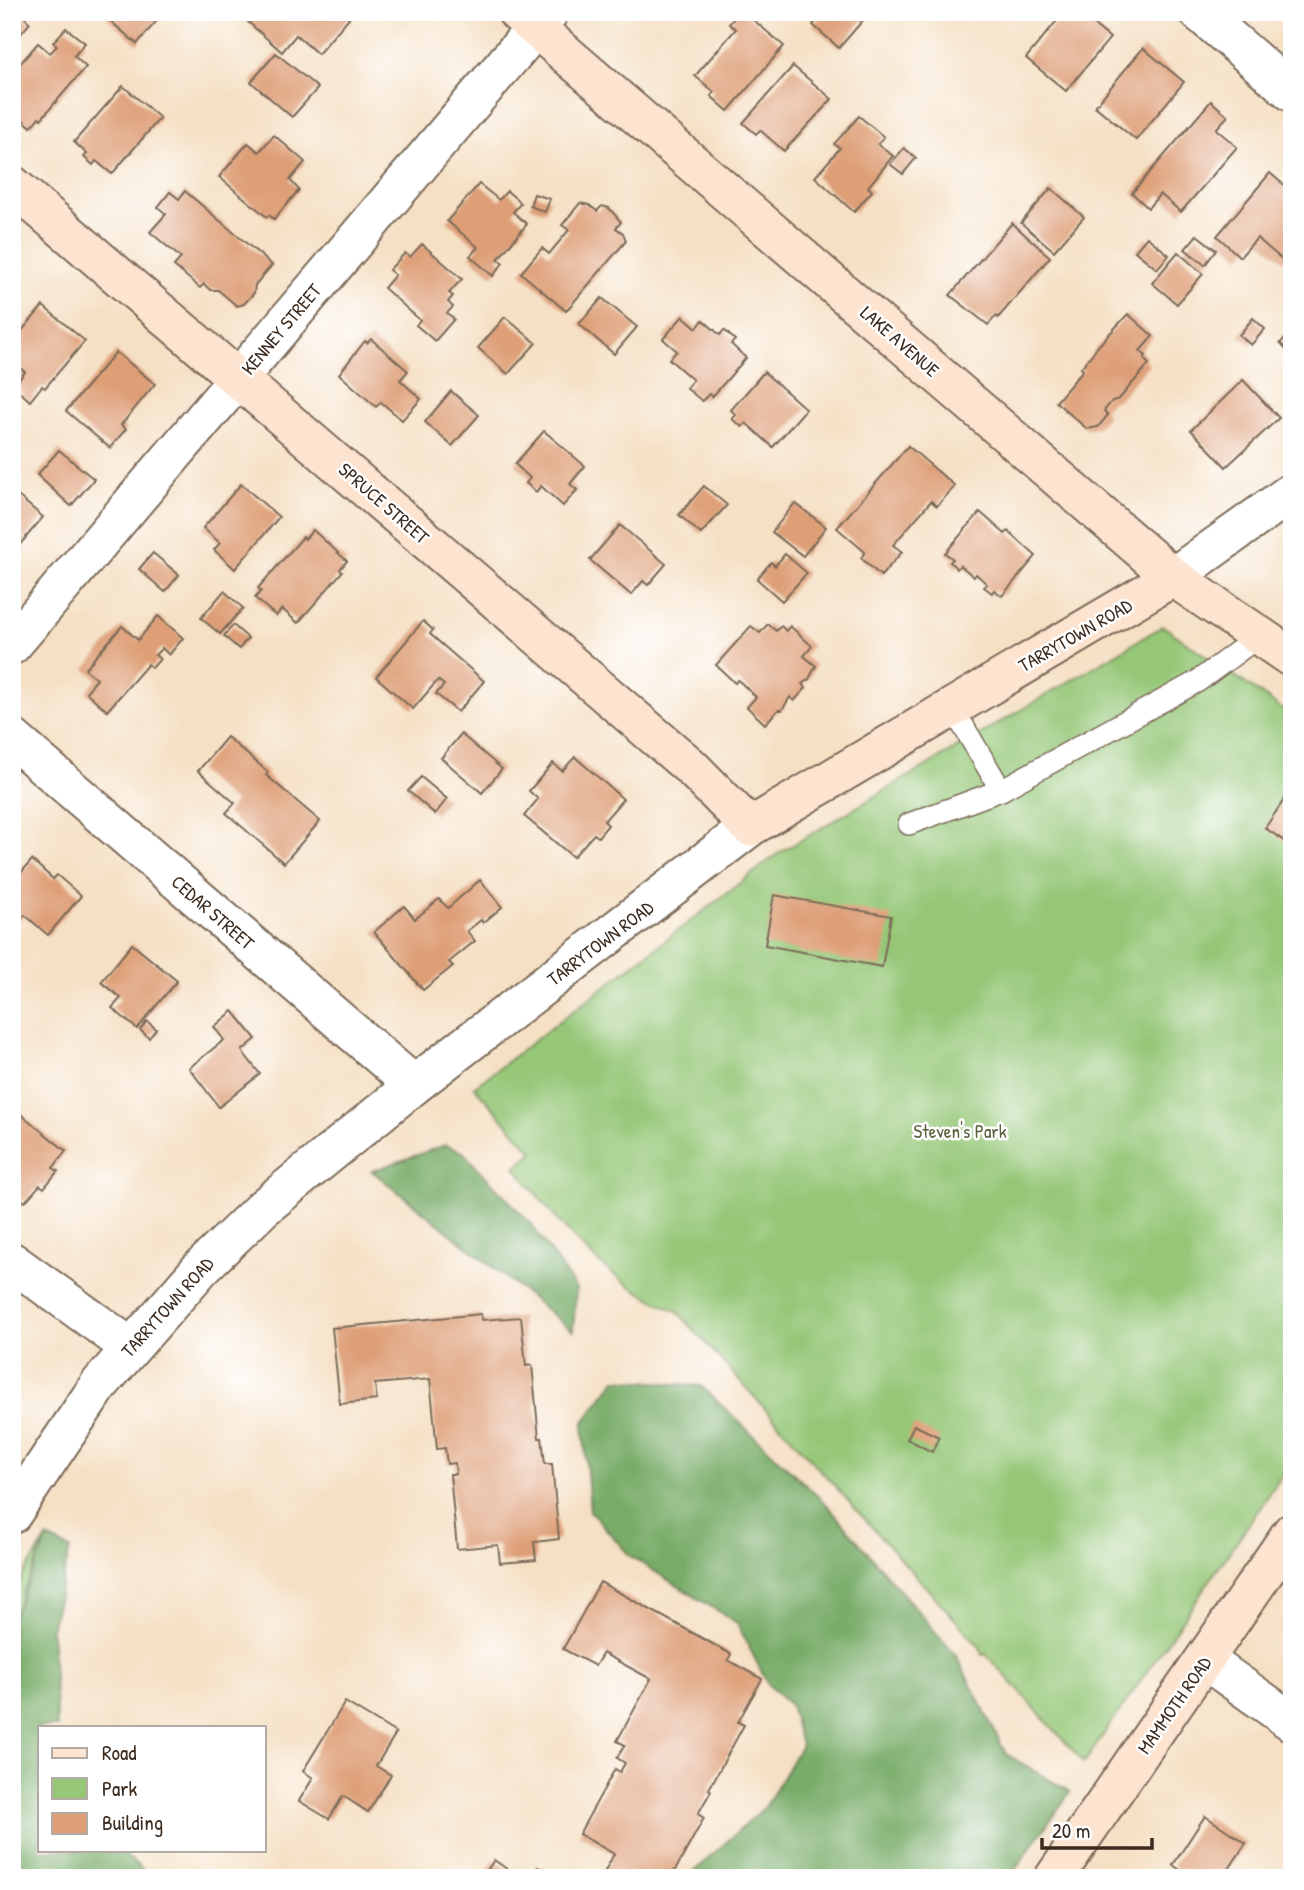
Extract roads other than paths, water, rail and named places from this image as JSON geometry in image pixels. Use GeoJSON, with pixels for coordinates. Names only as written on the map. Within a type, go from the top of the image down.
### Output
{"type":"FeatureCollection","features":[{"type":"Feature","properties":{"kind":"street"},"geometry":{"type":"LineString","coordinates":[[1199,12],[1292,92]]}},
{"type":"Feature","properties":{"kind":"street","name":"KENNEY STREET"},"geometry":{"type":"LineString","coordinates":[[12,645],[238,379],[534,18]]}},
{"type":"Feature","properties":{"kind":"street","name":"LAKE AVENUE"},"geometry":{"type":"LineString","coordinates":[[534,18],[1173,577],[1292,658]]}},
{"type":"Feature","properties":{"kind":"street","name":"SPRUCE STREET"},"geometry":{"type":"LineString","coordinates":[[12,185],[692,768],[750,827]]}},
{"type":"Feature","properties":{"kind":"street","name":"TARRYTOWN ROAD"},"geometry":{"type":"LineString","coordinates":[[12,1514],[99,1385],[201,1268],[263,1208],[414,1085],[750,827],[1173,577],[1292,492]]}},
{"type":"Feature","properties":{"kind":"street","name":"CEDAR STREET"},"geometry":{"type":"LineString","coordinates":[[12,738],[414,1085]]}},
{"type":"Feature","properties":{"kind":"street"},"geometry":{"type":"LineString","coordinates":[[12,1262],[130,1347]]}},
{"type":"Feature","properties":{"kind":"street","name":"MAMMOTH ROAD"},"geometry":{"type":"LineString","coordinates":[[1054,1878],[1292,1532]]}},
{"type":"Feature","properties":{"kind":"street"},"geometry":{"type":"LineString","coordinates":[[1205,1660],[1292,1722]]}},
{"type":"Feature","properties":{"kind":"lane"},"geometry":{"type":"LineString","coordinates":[[909,824],[1001,790],[1198,681],[1259,636]]}},
{"type":"Feature","properties":{"kind":"lane"},"geometry":{"type":"LineString","coordinates":[[952,707],[1001,790]]}},
{"type":"Feature","properties":{"kind":"park label","name":"Steven's Park"},"geometry":{"type":"Point","coordinates":[960,1131]}}]}
